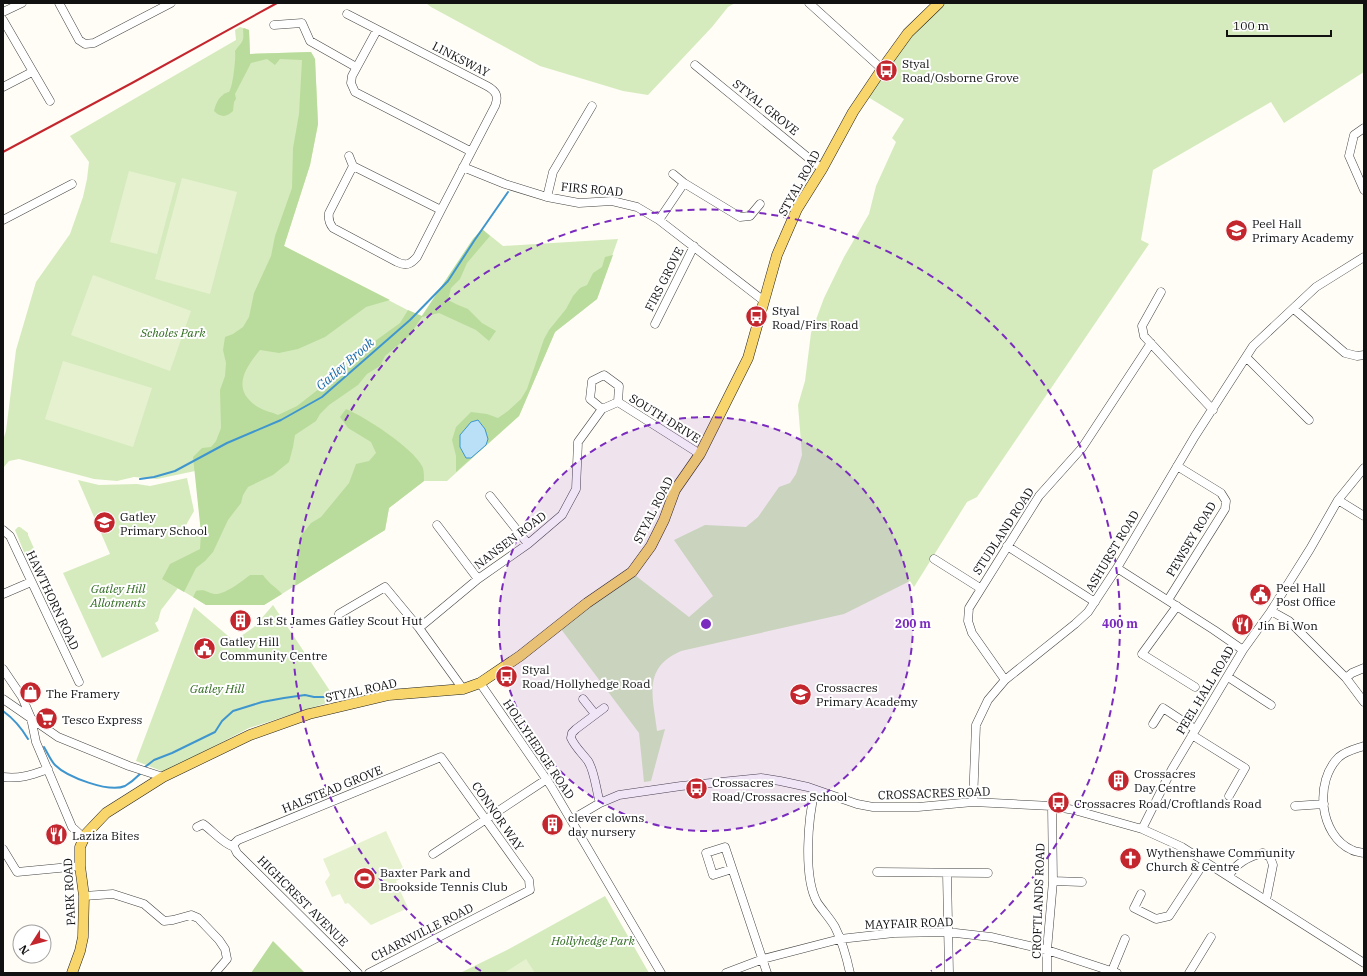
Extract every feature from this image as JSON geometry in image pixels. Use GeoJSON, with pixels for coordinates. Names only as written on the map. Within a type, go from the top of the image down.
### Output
{"type":"FeatureCollection","features":[{"type":"Feature","properties":{"kind":"main road","name":"STYAL ROAD"},"geometry":{"type":"LineString","coordinates":[[162,777],[250,734],[309,714],[389,695],[463,689],[480,683],[520,656],[587,603],[632,572],[651,546],[664,520],[675,490],[700,454],[748,358],[778,255],[797,209],[822,169],[853,112],[882,68],[908,33],[939,3]]}},
{"type":"Feature","properties":{"kind":"main road","name":"PARK ROAD"},"geometry":{"type":"LineString","coordinates":[[72,973],[80,951],[83,937],[84,896],[80,866],[80,847],[84,838],[91,828],[106,813],[162,777]]}},
{"type":"Feature","properties":{"kind":"street"},"geometry":{"type":"LineString","coordinates":[[3,12],[22,3]]}},
{"type":"Feature","properties":{"kind":"street"},"geometry":{"type":"LineString","coordinates":[[59,3],[79,40],[85,44],[94,43],[171,3]]}},
{"type":"Feature","properties":{"kind":"street"},"geometry":{"type":"LineString","coordinates":[[809,3],[882,68]]}},
{"type":"Feature","properties":{"kind":"street","name":"LINKSWAY"},"geometry":{"type":"LineString","coordinates":[[347,14],[493,90],[497,95],[497,101],[470,151],[417,257],[408,265],[397,262],[333,228],[329,224],[329,212],[353,166]]}},
{"type":"Feature","properties":{"kind":"street"},"geometry":{"type":"LineString","coordinates":[[3,20],[50,101]]}},
{"type":"Feature","properties":{"kind":"street"},"geometry":{"type":"LineString","coordinates":[[274,25],[302,23],[310,41],[356,67]]}},
{"type":"Feature","properties":{"kind":"street"},"geometry":{"type":"LineString","coordinates":[[377,30],[356,67],[351,83],[355,92],[470,151]]}},
{"type":"Feature","properties":{"kind":"street","name":"STYAL GROVE"},"geometry":{"type":"LineString","coordinates":[[695,65],[822,169]]}},
{"type":"Feature","properties":{"kind":"street"},"geometry":{"type":"LineString","coordinates":[[3,87],[32,72]]}},
{"type":"Feature","properties":{"kind":"street"},"geometry":{"type":"LineString","coordinates":[[547,197],[553,172],[592,106]]}},
{"type":"Feature","properties":{"kind":"street"},"geometry":{"type":"LineString","coordinates":[[1364,128],[1354,135],[1350,156],[1364,190]]}},
{"type":"Feature","properties":{"kind":"street"},"geometry":{"type":"LineString","coordinates":[[349,156],[353,166],[441,210]]}},
{"type":"Feature","properties":{"kind":"street","name":"FIRS ROAD"},"geometry":{"type":"LineString","coordinates":[[463,167],[504,184],[547,197],[579,203],[612,201],[638,207],[659,220],[694,246],[764,301]]}},
{"type":"Feature","properties":{"kind":"street"},"geometry":{"type":"LineString","coordinates":[[673,174],[684,183],[740,217],[751,219],[760,204]]}},
{"type":"Feature","properties":{"kind":"street"},"geometry":{"type":"LineString","coordinates":[[659,220],[684,183]]}},
{"type":"Feature","properties":{"kind":"street"},"geometry":{"type":"LineString","coordinates":[[3,220],[72,184]]}},
{"type":"Feature","properties":{"kind":"street","name":"FIRS GROVE"},"geometry":{"type":"LineString","coordinates":[[655,324],[694,246]]}},
{"type":"Feature","properties":{"kind":"street","name":"ASHURST ROAD"},"geometry":{"type":"LineString","coordinates":[[973,802],[976,725],[988,700],[1005,680],[1088,612],[1117,568],[1177,466],[1254,346],[1316,287],[1364,257]]}},
{"type":"Feature","properties":{"kind":"street"},"geometry":{"type":"LineString","coordinates":[[1161,292],[1142,326],[1144,336],[1213,410]]}},
{"type":"Feature","properties":{"kind":"street"},"geometry":{"type":"LineString","coordinates":[[1294,309],[1345,354],[1357,356],[1364,355]]}},
{"type":"Feature","properties":{"kind":"street","name":"STUDLAND ROAD"},"geometry":{"type":"LineString","coordinates":[[1005,680],[972,633],[968,621],[969,608],[980,588],[1039,496],[1082,448],[1151,343]]}},
{"type":"Feature","properties":{"kind":"street"},"geometry":{"type":"LineString","coordinates":[[1247,358],[1309,420]]}},
{"type":"Feature","properties":{"kind":"street","name":"SOUTH DRIVE"},"geometry":{"type":"LineString","coordinates":[[604,375],[619,386],[618,402],[602,409],[590,399],[592,381],[604,375]]}},
{"type":"Feature","properties":{"kind":"street","name":"SOUTH DRIVE"},"geometry":{"type":"LineString","coordinates":[[618,402],[700,454]]}},
{"type":"Feature","properties":{"kind":"street","name":"NANSEN ROAD"},"geometry":{"type":"LineString","coordinates":[[419,628],[478,579],[528,544],[562,515],[576,489],[578,442],[602,409]]}},
{"type":"Feature","properties":{"kind":"street","name":"PEWSEY ROAD"},"geometry":{"type":"LineString","coordinates":[[1168,600],[1225,509],[1226,501],[1221,493],[1177,466]]}},
{"type":"Feature","properties":{"kind":"street","name":"PEEL HALL ROAD"},"geometry":{"type":"LineString","coordinates":[[1142,829],[1172,769],[1243,650],[1271,611],[1310,549],[1338,500],[1364,468]]}},
{"type":"Feature","properties":{"kind":"street"},"geometry":{"type":"LineString","coordinates":[[490,496],[528,544]]}},
{"type":"Feature","properties":{"kind":"street"},"geometry":{"type":"LineString","coordinates":[[1338,500],[1364,516]]}},
{"type":"Feature","properties":{"kind":"street"},"geometry":{"type":"LineString","coordinates":[[437,525],[478,579]]}},
{"type":"Feature","properties":{"kind":"street","name":"HAWTHORN ROAD"},"geometry":{"type":"LineString","coordinates":[[3,530],[10,536],[79,682]]}},
{"type":"Feature","properties":{"kind":"street"},"geometry":{"type":"LineString","coordinates":[[1007,546],[1095,602]]}},
{"type":"Feature","properties":{"kind":"street"},"geometry":{"type":"LineString","coordinates":[[934,559],[980,588]]}},
{"type":"Feature","properties":{"kind":"street"},"geometry":{"type":"LineString","coordinates":[[1117,568],[1243,650]]}},
{"type":"Feature","properties":{"kind":"street"},"geometry":{"type":"LineString","coordinates":[[3,594],[31,582]]}},
{"type":"Feature","properties":{"kind":"street"},"geometry":{"type":"LineString","coordinates":[[339,614],[385,587],[419,628],[463,689]]}},
{"type":"Feature","properties":{"kind":"street"},"geometry":{"type":"LineString","coordinates":[[1177,606],[1142,654],[1195,687]]}},
{"type":"Feature","properties":{"kind":"street"},"geometry":{"type":"LineString","coordinates":[[1271,611],[1290,621],[1346,678],[1364,702]]}},
{"type":"Feature","properties":{"kind":"street"},"geometry":{"type":"LineString","coordinates":[[1346,678],[1352,673],[1364,668]]}},
{"type":"Feature","properties":{"kind":"street"},"geometry":{"type":"LineString","coordinates":[[3,669],[22,697],[31,718],[36,742],[72,827],[84,838]]}},
{"type":"Feature","properties":{"kind":"street"},"geometry":{"type":"LineString","coordinates":[[1228,677],[1271,705]]}},
{"type":"Feature","properties":{"kind":"street","name":"HOLLYHEDGE ROAD"},"geometry":{"type":"LineString","coordinates":[[480,683],[547,779],[661,973]]}},
{"type":"Feature","properties":{"kind":"street"},"geometry":{"type":"LineString","coordinates":[[3,699],[58,737],[129,766],[162,777]]}},
{"type":"Feature","properties":{"kind":"street"},"geometry":{"type":"LineString","coordinates":[[582,699],[595,714]]}},
{"type":"Feature","properties":{"kind":"street"},"geometry":{"type":"LineString","coordinates":[[600,804],[592,770],[588,761],[571,738],[572,733],[576,729],[604,708]]}},
{"type":"Feature","properties":{"kind":"street"},"geometry":{"type":"LineString","coordinates":[[1153,724],[1163,708],[1245,768],[1229,796]]}},
{"type":"Feature","properties":{"kind":"street"},"geometry":{"type":"LineString","coordinates":[[1364,746],[1347,752],[1333,764],[1325,781],[1324,789],[1326,818],[1331,831],[1340,843],[1353,851],[1364,853]]}},
{"type":"Feature","properties":{"kind":"street","name":"CONNOR WAY"},"geometry":{"type":"LineString","coordinates":[[442,757],[529,880],[530,890]]}},
{"type":"Feature","properties":{"kind":"street","name":"HALSTEAD GROVE"},"geometry":{"type":"LineString","coordinates":[[234,846],[238,840],[442,757]]}},
{"type":"Feature","properties":{"kind":"street"},"geometry":{"type":"LineString","coordinates":[[3,777],[25,778],[48,769]]}},
{"type":"Feature","properties":{"kind":"street","name":"CROSSACRES ROAD"},"geometry":{"type":"LineString","coordinates":[[571,820],[618,796],[638,792],[761,778],[808,787],[857,804],[873,807],[918,807],[973,802],[1052,806],[1085,812],[1142,829],[1178,844],[1364,963]]}},
{"type":"Feature","properties":{"kind":"street"},"geometry":{"type":"LineString","coordinates":[[433,854],[547,779]]}},
{"type":"Feature","properties":{"kind":"street"},"geometry":{"type":"LineString","coordinates":[[815,790],[810,822],[810,877],[813,892],[817,901],[840,939],[850,973]]}},
{"type":"Feature","properties":{"kind":"street"},"geometry":{"type":"LineString","coordinates":[[1295,806],[1324,804]]}},
{"type":"Feature","properties":{"kind":"street","name":"CROFTLANDS ROAD"},"geometry":{"type":"LineString","coordinates":[[1047,973],[1047,950],[1053,881],[1052,806]]}},
{"type":"Feature","properties":{"kind":"street","name":"HIGHCREST AVENUE"},"geometry":{"type":"LineString","coordinates":[[197,827],[203,824],[227,844],[234,846],[237,853],[358,973]]}},
{"type":"Feature","properties":{"kind":"street"},"geometry":{"type":"LineString","coordinates":[[3,849],[17,872],[80,866]]}},
{"type":"Feature","properties":{"kind":"street"},"geometry":{"type":"LineString","coordinates":[[1229,876],[1233,868],[1256,854],[1263,853],[1270,857],[1272,865],[1266,900]]}},
{"type":"Feature","properties":{"kind":"street"},"geometry":{"type":"LineString","coordinates":[[1141,894],[1134,908],[1156,919],[1169,916],[1205,861]]}},
{"type":"Feature","properties":{"kind":"street"},"geometry":{"type":"LineString","coordinates":[[732,869],[767,973]]}},
{"type":"Feature","properties":{"kind":"street"},"geometry":{"type":"LineString","coordinates":[[877,872],[988,873]]}},
{"type":"Feature","properties":{"kind":"street"},"geometry":{"type":"LineString","coordinates":[[947,873],[949,973]]}},
{"type":"Feature","properties":{"kind":"street"},"geometry":{"type":"LineString","coordinates":[[1053,881],[1082,882]]}},
{"type":"Feature","properties":{"kind":"street","name":"CHARNVILLE ROAD"},"geometry":{"type":"LineString","coordinates":[[369,973],[530,890]]}},
{"type":"Feature","properties":{"kind":"street"},"geometry":{"type":"LineString","coordinates":[[84,896],[113,894],[144,904],[164,921],[191,915],[198,918],[226,949],[226,959],[215,973]]}},
{"type":"Feature","properties":{"kind":"street","name":"MAYFAIR ROAD"},"geometry":{"type":"LineString","coordinates":[[726,973],[763,959],[840,939],[894,933],[947,932],[991,938],[1047,950],[1113,972]]}},
{"type":"Feature","properties":{"kind":"street"},"geometry":{"type":"LineString","coordinates":[[1189,973],[1210,937]]}},
{"type":"Feature","properties":{"kind":"street"},"geometry":{"type":"LineString","coordinates":[[1113,972],[1125,939]]}},
{"type":"Feature","properties":{"kind":"green space"},"geometry":{"type":"Polygon","coordinates":[[[426,3],[735,3],[728,7],[712,27],[648,95],[623,91],[540,66],[426,3]]]}},
{"type":"Feature","properties":{"kind":"green space"},"geometry":{"type":"Polygon","coordinates":[[[944,3],[1364,3],[1364,72],[1284,123],[1271,102],[1153,170],[1141,240],[1149,244],[977,497],[967,502],[914,587],[910,581],[844,614],[681,651],[669,658],[660,666],[655,675],[653,695],[657,731],[665,729],[651,781],[644,782],[639,733],[561,629],[600,599],[636,576],[689,617],[713,596],[674,540],[705,525],[746,527],[758,517],[779,487],[790,483],[796,474],[802,455],[798,405],[805,381],[811,333],[824,298],[844,257],[869,214],[876,186],[896,142],[892,138],[904,119],[868,97],[908,39],[944,3]]]}},
{"type":"Feature","properties":{"kind":"green space","name":"Scholes Park"},"geometry":{"type":"Polygon","coordinates":[[[240,27],[249,30],[250,54],[311,52],[315,59],[318,124],[310,165],[284,246],[421,317],[473,239],[482,229],[503,246],[618,239],[597,299],[555,332],[519,416],[447,481],[424,481],[389,508],[385,530],[264,605],[206,605],[178,588],[161,610],[158,621],[155,623],[159,631],[102,658],[63,573],[110,554],[78,480],[99,485],[137,484],[150,486],[187,478],[194,511],[182,532],[201,528],[195,471],[157,479],[134,477],[117,481],[94,479],[19,459],[9,461],[3,468],[3,440],[6,431],[16,350],[36,282],[70,234],[83,197],[89,162],[70,136],[236,40],[235,30],[240,27]]]}},
{"type":"Feature","properties":{"kind":"green space"},"geometry":{"type":"Polygon","coordinates":[[[244,28],[249,30],[250,54],[311,52],[315,59],[318,124],[310,165],[284,246],[390,300],[366,307],[325,337],[298,349],[279,353],[260,350],[245,372],[243,387],[245,394],[260,408],[278,415],[297,406],[347,367],[364,349],[400,323],[408,310],[422,316],[473,239],[482,229],[490,236],[467,263],[460,279],[451,288],[448,300],[468,309],[482,323],[496,331],[489,341],[476,330],[439,313],[422,317],[409,336],[385,356],[380,366],[367,374],[358,385],[329,405],[320,414],[316,421],[295,435],[289,462],[273,475],[248,487],[243,495],[241,503],[228,520],[213,552],[196,568],[184,592],[162,579],[170,564],[200,549],[201,533],[193,457],[202,448],[211,447],[216,441],[221,428],[220,390],[225,376],[226,363],[223,350],[225,337],[233,334],[243,327],[249,317],[254,293],[271,256],[275,236],[292,188],[293,148],[299,114],[302,60],[280,59],[275,65],[267,59],[251,63],[235,94],[236,99],[234,102],[233,111],[228,115],[222,116],[214,111],[220,98],[229,92],[232,84],[235,51],[242,41],[244,28]]]}},
{"type":"Feature","properties":{"kind":"green space"},"geometry":{"type":"Polygon","coordinates":[[[129,171],[176,183],[157,254],[110,242],[129,171]]]}},
{"type":"Feature","properties":{"kind":"green space"},"geometry":{"type":"Polygon","coordinates":[[[182,178],[237,192],[210,294],[155,279],[182,178]]]}},
{"type":"Feature","properties":{"kind":"green space"},"geometry":{"type":"Polygon","coordinates":[[[613,255],[597,299],[555,332],[519,416],[456,472],[456,456],[452,440],[456,427],[471,412],[487,414],[498,418],[521,399],[527,389],[544,339],[549,330],[566,309],[573,296],[580,288],[587,285],[593,273],[602,267],[605,257],[613,255]]]}},
{"type":"Feature","properties":{"kind":"green space"},"geometry":{"type":"Polygon","coordinates":[[[93,275],[191,311],[170,371],[71,335],[93,275]]]}},
{"type":"Feature","properties":{"kind":"green space"},"geometry":{"type":"Polygon","coordinates":[[[63,361],[152,388],[133,447],[45,419],[63,361]]]}},
{"type":"Feature","properties":{"kind":"green space"},"geometry":{"type":"Polygon","coordinates":[[[346,409],[387,433],[409,450],[423,467],[424,481],[389,508],[385,530],[295,586],[300,537],[311,523],[321,517],[349,483],[356,464],[369,461],[376,453],[371,442],[348,428],[340,417],[346,409]]]}},
{"type":"Feature","properties":{"kind":"green space"},"geometry":{"type":"Polygon","coordinates":[[[18,527],[28,533],[36,553],[26,557],[15,530],[18,527]]]}},
{"type":"Feature","properties":{"kind":"green space"},"geometry":{"type":"Polygon","coordinates":[[[250,575],[263,575],[282,594],[264,605],[206,605],[193,597],[196,591],[199,590],[218,594],[233,587],[250,575]]]}},
{"type":"Feature","properties":{"kind":"green space","name":"Gatley Hill"},"geometry":{"type":"Polygon","coordinates":[[[273,605],[336,700],[249,728],[164,772],[136,761],[194,607],[234,641],[254,627],[273,605]]]}},
{"type":"Feature","properties":{"kind":"green space","name":"Baxter Park and Brookside Tennis Club"},"geometry":{"type":"Polygon","coordinates":[[[386,831],[407,876],[396,881],[408,908],[371,925],[348,903],[345,904],[340,894],[332,897],[325,882],[330,875],[323,859],[386,831]]]}},
{"type":"Feature","properties":{"kind":"green space","name":"Hollyhedge Park"},"geometry":{"type":"Polygon","coordinates":[[[605,896],[649,973],[460,973],[507,950],[605,896]]]}},
{"type":"Feature","properties":{"kind":"green space"},"geometry":{"type":"Polygon","coordinates":[[[273,941],[305,973],[251,973],[273,941]]]}},
{"type":"Feature","properties":{"kind":"green space"},"geometry":{"type":"Polygon","coordinates":[[[526,959],[535,973],[504,973],[526,959]]]}},
{"type":"Feature","properties":{"kind":"water"},"geometry":{"type":"Polygon","coordinates":[[[478,420],[485,429],[488,439],[486,445],[471,458],[466,458],[460,447],[460,435],[471,422],[478,420]]]}},
{"type":"Feature","properties":{"kind":"waterway","name":"Gatley Brook"},"geometry":{"type":"LineString","coordinates":[[140,479],[175,471],[227,443],[281,420],[322,397],[410,320],[448,281],[508,192]]}},
{"type":"Feature","properties":{"kind":"waterway","name":"Gatley Brook"},"geometry":{"type":"LineString","coordinates":[[145,767],[154,760],[215,732],[222,721],[233,711],[262,702],[305,695],[314,697],[337,697]]}},
{"type":"Feature","properties":{"kind":"waterway","name":"Gatley Brook"},"geometry":{"type":"LineString","coordinates":[[3,711],[11,717],[28,739]]}},
{"type":"Feature","properties":{"kind":"waterway","name":"Gatley Brook"},"geometry":{"type":"LineString","coordinates":[[44,747],[55,765],[61,770],[88,783],[118,788],[125,786],[140,774]]}},
{"type":"Feature","properties":{"kind":"railway"},"geometry":{"type":"LineString","coordinates":[[3,152],[277,3]]}},
{"type":"Feature","properties":{"kind":"place","name":"Styal Road/Osborne Grove"},"geometry":{"type":"Point","coordinates":[886,70]}},
{"type":"Feature","properties":{"kind":"place","name":"Peel Hall Primary Academy"},"geometry":{"type":"Point","coordinates":[1236,230]}},
{"type":"Feature","properties":{"kind":"place","name":"Styal Road/Firs Road"},"geometry":{"type":"Point","coordinates":[756,317]}},
{"type":"Feature","properties":{"kind":"place","name":"Gatley Primary School"},"geometry":{"type":"Point","coordinates":[104,523]}},
{"type":"Feature","properties":{"kind":"place","name":"Peel Hall Post Office"},"geometry":{"type":"Point","coordinates":[1261,594]}},
{"type":"Feature","properties":{"kind":"place","name":"1st St James Gatley Scout Hut"},"geometry":{"type":"Point","coordinates":[241,620]}},
{"type":"Feature","properties":{"kind":"place","name":"Jin Bi Won"},"geometry":{"type":"Point","coordinates":[1243,625]}},
{"type":"Feature","properties":{"kind":"place","name":"Gatley Hill Community Centre"},"geometry":{"type":"Point","coordinates":[204,648]}},
{"type":"Feature","properties":{"kind":"place","name":"Styal Road/Hollyhedge Road"},"geometry":{"type":"Point","coordinates":[506,676]}},
{"type":"Feature","properties":{"kind":"place","name":"The Framery"},"geometry":{"type":"Point","coordinates":[31,693]}},
{"type":"Feature","properties":{"kind":"place","name":"Crossacres Primary Academy"},"geometry":{"type":"Point","coordinates":[801,694]}},
{"type":"Feature","properties":{"kind":"place","name":"Tesco Express"},"geometry":{"type":"Point","coordinates":[47,719]}},
{"type":"Feature","properties":{"kind":"place","name":"Crossacres Day Centre"},"geometry":{"type":"Point","coordinates":[1119,780]}},
{"type":"Feature","properties":{"kind":"place","name":"Crossacres Road/Crossacres School"},"geometry":{"type":"Point","coordinates":[696,789]}},
{"type":"Feature","properties":{"kind":"place","name":"Crossacres Road/Croftlands Road"},"geometry":{"type":"Point","coordinates":[1058,803]}},
{"type":"Feature","properties":{"kind":"place","name":"clever clowns day nursery"},"geometry":{"type":"Point","coordinates":[552,824]}},
{"type":"Feature","properties":{"kind":"place","name":"Laziza Bites"},"geometry":{"type":"Point","coordinates":[56,835]}},
{"type":"Feature","properties":{"kind":"place","name":"Wythenshawe Community Church & Centre"},"geometry":{"type":"Point","coordinates":[1130,859]}},
{"type":"Feature","properties":{"kind":"place","name":"Baxter Park and Brookside Tennis Club"},"geometry":{"type":"Point","coordinates":[364,879]}},
{"type":"Feature","properties":{"kind":"park label","name":"Gatley Hill Allotments"},"geometry":{"type":"Point","coordinates":[118,595]}}]}
